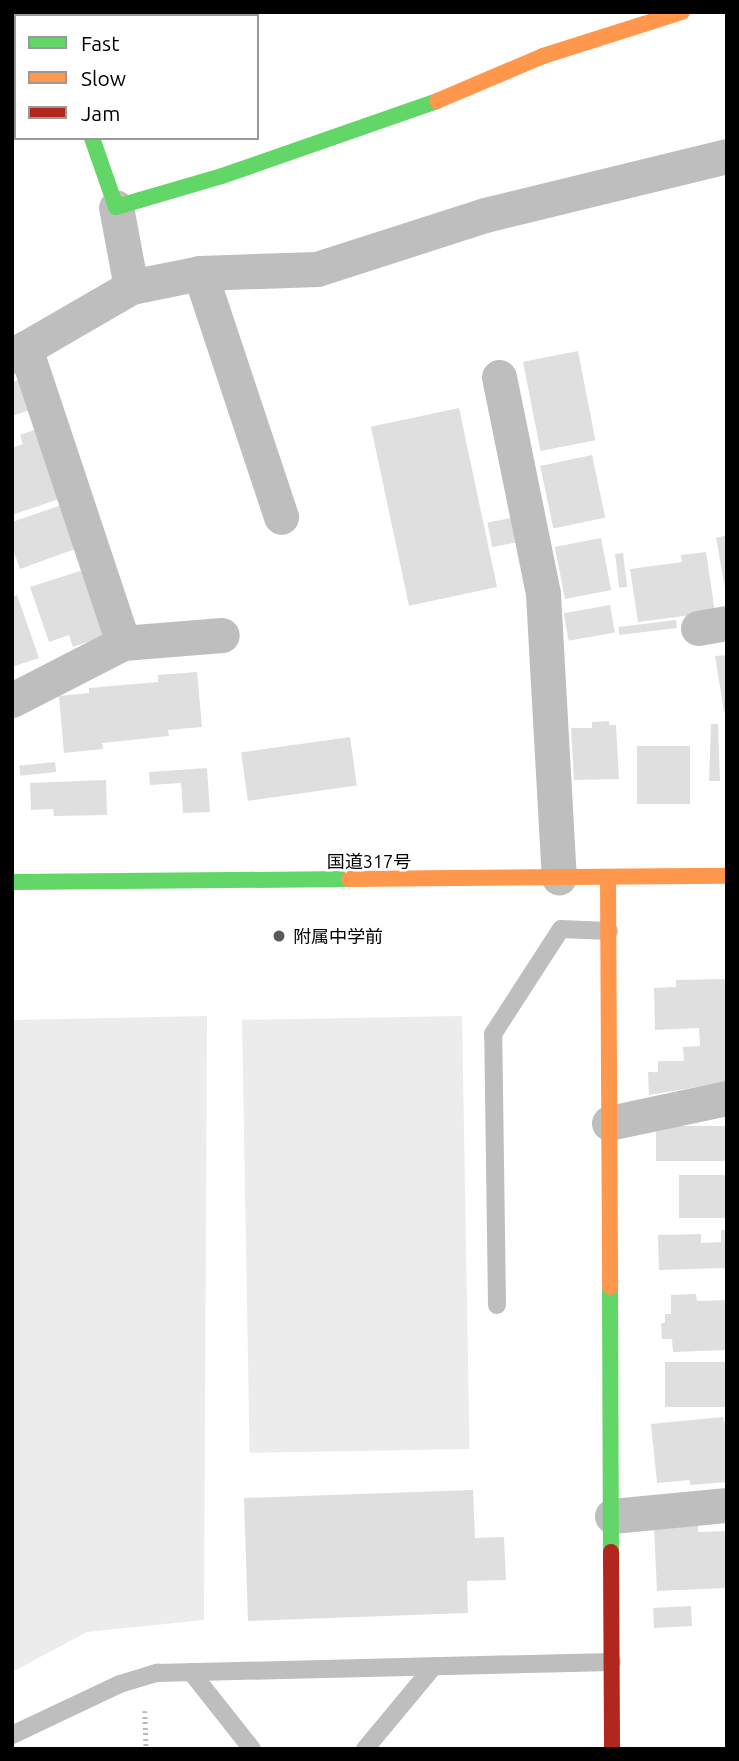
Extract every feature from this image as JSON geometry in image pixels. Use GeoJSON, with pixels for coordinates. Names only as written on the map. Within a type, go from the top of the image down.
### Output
{"type":"FeatureCollection","features":[{"type":"Feature","properties":{"kind":"main road"},"geometry":{"type":"LineString","coordinates":[[93,140],[116,208],[222,176],[426,106],[543,56],[682,12]]}},
{"type":"Feature","properties":{"kind":"main road","name":"国道317号"},"geometry":{"type":"LineString","coordinates":[[12,882],[727,876]]}},
{"type":"Feature","properties":{"kind":"main road"},"geometry":{"type":"LineString","coordinates":[[608,879],[612,1749]]}},
{"type":"Feature","properties":{"kind":"street"},"geometry":{"type":"LineString","coordinates":[[123,643],[19,352],[131,287],[200,273],[317,269],[485,215],[727,156]]}},
{"type":"Feature","properties":{"kind":"street"},"geometry":{"type":"LineString","coordinates":[[116,208],[131,287]]}},
{"type":"Feature","properties":{"kind":"street"},"geometry":{"type":"LineString","coordinates":[[200,273],[281,517]]}},
{"type":"Feature","properties":{"kind":"street"},"geometry":{"type":"LineString","coordinates":[[499,377],[543,594],[559,878]]}},
{"type":"Feature","properties":{"kind":"street"},"geometry":{"type":"LineString","coordinates":[[12,700],[123,643],[222,635]]}},
{"type":"Feature","properties":{"kind":"street"},"geometry":{"type":"LineString","coordinates":[[609,1123],[727,1098]]}},
{"type":"Feature","properties":{"kind":"street"},"geometry":{"type":"LineString","coordinates":[[612,1516],[727,1505]]}},
{"type":"Feature","properties":{"kind":"lane"},"geometry":{"type":"LineString","coordinates":[[497,1305],[493,1034],[561,929],[609,931]]}},
{"type":"Feature","properties":{"kind":"lane"},"geometry":{"type":"LineString","coordinates":[[12,1735],[120,1684],[157,1673],[612,1662]]}},
{"type":"Feature","properties":{"kind":"lane"},"geometry":{"type":"LineString","coordinates":[[365,1749],[434,1666]]}},
{"type":"Feature","properties":{"kind":"lane"},"geometry":{"type":"LineString","coordinates":[[191,1672],[252,1749]]}},
{"type":"Feature","properties":{"kind":"shaded area"},"geometry":{"type":"Polygon","coordinates":[[[207,1016],[204,1620],[87,1632],[12,1672],[12,1020],[207,1016]]]}},
{"type":"Feature","properties":{"kind":"shaded area"},"geometry":{"type":"Polygon","coordinates":[[[462,1016],[470,1449],[250,1453],[242,1020],[462,1016]]]}},
{"type":"Feature","properties":{"kind":"building"},"geometry":{"type":"Polygon","coordinates":[[[116,12],[188,12],[185,14],[116,12]]]}},
{"type":"Feature","properties":{"kind":"building"},"geometry":{"type":"Polygon","coordinates":[[[578,351],[595,440],[540,451],[523,362],[578,351]]]}},
{"type":"Feature","properties":{"kind":"building"},"geometry":{"type":"Polygon","coordinates":[[[25,378],[36,408],[12,416],[12,382],[25,378]]]}},
{"type":"Feature","properties":{"kind":"building"},"geometry":{"type":"Polygon","coordinates":[[[459,408],[497,587],[409,606],[371,427],[459,408]]]}},
{"type":"Feature","properties":{"kind":"building"},"geometry":{"type":"Polygon","coordinates":[[[43,427],[68,496],[12,515],[12,448],[23,444],[20,435],[43,427]]]}},
{"type":"Feature","properties":{"kind":"building"},"geometry":{"type":"Polygon","coordinates":[[[592,455],[605,518],[553,529],[540,466],[592,455]]]}},
{"type":"Feature","properties":{"kind":"building"},"geometry":{"type":"Polygon","coordinates":[[[70,502],[86,545],[20,569],[12,547],[12,522],[70,502]]]}},
{"type":"Feature","properties":{"kind":"building"},"geometry":{"type":"Polygon","coordinates":[[[511,518],[516,543],[492,547],[487,523],[511,518]]]}},
{"type":"Feature","properties":{"kind":"building"},"geometry":{"type":"Polygon","coordinates":[[[727,535],[727,587],[725,588],[716,538],[727,535]]]}},
{"type":"Feature","properties":{"kind":"building"},"geometry":{"type":"Polygon","coordinates":[[[601,538],[611,590],[565,599],[555,547],[601,538]]]}},
{"type":"Feature","properties":{"kind":"building"},"geometry":{"type":"Polygon","coordinates":[[[706,552],[715,612],[638,622],[630,569],[682,562],[681,555],[706,552]]]}},
{"type":"Feature","properties":{"kind":"building"},"geometry":{"type":"Polygon","coordinates":[[[623,553],[627,587],[619,588],[615,554],[623,553]]]}},
{"type":"Feature","properties":{"kind":"building"},"geometry":{"type":"Polygon","coordinates":[[[83,570],[112,633],[73,647],[69,635],[49,642],[30,587],[83,570]]]}},
{"type":"Feature","properties":{"kind":"building"},"geometry":{"type":"Polygon","coordinates":[[[17,595],[39,658],[12,667],[12,597],[17,595]]]}},
{"type":"Feature","properties":{"kind":"building"},"geometry":{"type":"Polygon","coordinates":[[[610,605],[615,633],[569,641],[564,613],[610,605]]]}},
{"type":"Feature","properties":{"kind":"building"},"geometry":{"type":"Polygon","coordinates":[[[676,620],[677,628],[619,635],[618,627],[676,620]]]}},
{"type":"Feature","properties":{"kind":"building"},"geometry":{"type":"Polygon","coordinates":[[[727,655],[727,711],[724,712],[715,656],[727,655]]]}},
{"type":"Feature","properties":{"kind":"building"},"geometry":{"type":"Polygon","coordinates":[[[197,672],[202,727],[168,730],[169,736],[102,743],[103,749],[64,753],[59,696],[89,693],[89,688],[158,682],[158,675],[197,672]]]}},
{"type":"Feature","properties":{"kind":"building"},"geometry":{"type":"Polygon","coordinates":[[[609,721],[609,725],[616,725],[619,779],[574,780],[571,728],[592,728],[592,722],[609,721]]]}},
{"type":"Feature","properties":{"kind":"building"},"geometry":{"type":"Polygon","coordinates":[[[711,724],[718,724],[720,781],[709,781],[711,724]]]}},
{"type":"Feature","properties":{"kind":"building"},"geometry":{"type":"Polygon","coordinates":[[[350,737],[357,786],[248,801],[241,752],[350,737]]]}},
{"type":"Feature","properties":{"kind":"building"},"geometry":{"type":"Polygon","coordinates":[[[637,746],[690,746],[690,804],[637,804],[637,746]]]}},
{"type":"Feature","properties":{"kind":"building"},"geometry":{"type":"Polygon","coordinates":[[[55,762],[56,772],[20,776],[19,766],[55,762]]]}},
{"type":"Feature","properties":{"kind":"building"},"geometry":{"type":"Polygon","coordinates":[[[207,768],[210,812],[183,813],[181,783],[150,785],[149,772],[207,768]]]}},
{"type":"Feature","properties":{"kind":"building"},"geometry":{"type":"Polygon","coordinates":[[[106,780],[107,815],[54,816],[53,809],[31,810],[30,783],[106,780]]]}},
{"type":"Feature","properties":{"kind":"building"},"geometry":{"type":"Polygon","coordinates":[[[727,979],[727,1082],[649,1095],[648,1072],[658,1072],[658,1061],[684,1061],[683,1047],[700,1046],[699,1028],[655,1030],[654,988],[676,987],[676,980],[727,979]]]}},
{"type":"Feature","properties":{"kind":"building"},"geometry":{"type":"Polygon","coordinates":[[[656,1126],[727,1126],[727,1161],[656,1161],[656,1126]]]}},
{"type":"Feature","properties":{"kind":"building"},"geometry":{"type":"Polygon","coordinates":[[[679,1175],[727,1175],[727,1218],[679,1218],[679,1175]]]}},
{"type":"Feature","properties":{"kind":"building"},"geometry":{"type":"Polygon","coordinates":[[[721,1230],[727,1230],[727,1275],[724,1268],[659,1270],[658,1235],[701,1234],[701,1243],[721,1242],[721,1230]]]}},
{"type":"Feature","properties":{"kind":"building"},"geometry":{"type":"Polygon","coordinates":[[[696,1294],[697,1301],[727,1300],[727,1350],[673,1352],[672,1339],[662,1339],[661,1323],[665,1323],[665,1314],[671,1314],[671,1295],[696,1294]]]}},
{"type":"Feature","properties":{"kind":"building"},"geometry":{"type":"Polygon","coordinates":[[[665,1362],[727,1362],[727,1407],[665,1407],[665,1362]]]}},
{"type":"Feature","properties":{"kind":"building"},"geometry":{"type":"Polygon","coordinates":[[[723,1417],[727,1431],[727,1482],[690,1485],[690,1480],[657,1483],[651,1424],[723,1417]]]}},
{"type":"Feature","properties":{"kind":"building"},"geometry":{"type":"Polygon","coordinates":[[[473,1490],[475,1538],[504,1537],[506,1580],[467,1581],[468,1613],[248,1621],[244,1498],[473,1490]]]}},
{"type":"Feature","properties":{"kind":"building"},"geometry":{"type":"Polygon","coordinates":[[[698,1525],[698,1532],[727,1531],[727,1588],[657,1591],[654,1527],[698,1525]]]}},
{"type":"Feature","properties":{"kind":"building"},"geometry":{"type":"Polygon","coordinates":[[[691,1606],[692,1626],[654,1628],[653,1608],[691,1606]]]}},
{"type":"Feature","properties":{"kind":"traffic: fast"},"geometry":{"type":"LineString","coordinates":[[93,140],[116,207],[222,176],[437,101]]}},
{"type":"Feature","properties":{"kind":"traffic: fast"},"geometry":{"type":"LineString","coordinates":[[12,882],[349,879]]}},
{"type":"Feature","properties":{"kind":"traffic: fast"},"geometry":{"type":"LineString","coordinates":[[610,1287],[611,1552]]}},
{"type":"Feature","properties":{"kind":"traffic: slow"},"geometry":{"type":"LineString","coordinates":[[437,101],[543,56],[682,12]]}},
{"type":"Feature","properties":{"kind":"traffic: slow"},"geometry":{"type":"LineString","coordinates":[[349,879],[727,876]]}},
{"type":"Feature","properties":{"kind":"traffic: slow"},"geometry":{"type":"LineString","coordinates":[[608,879],[610,1287]]}},
{"type":"Feature","properties":{"kind":"traffic: jam"},"geometry":{"type":"LineString","coordinates":[[611,1552],[612,1749]]}},
{"type":"Feature","properties":{"kind":"place","name":"附属中学前"},"geometry":{"type":"Point","coordinates":[279,936]}}]}
